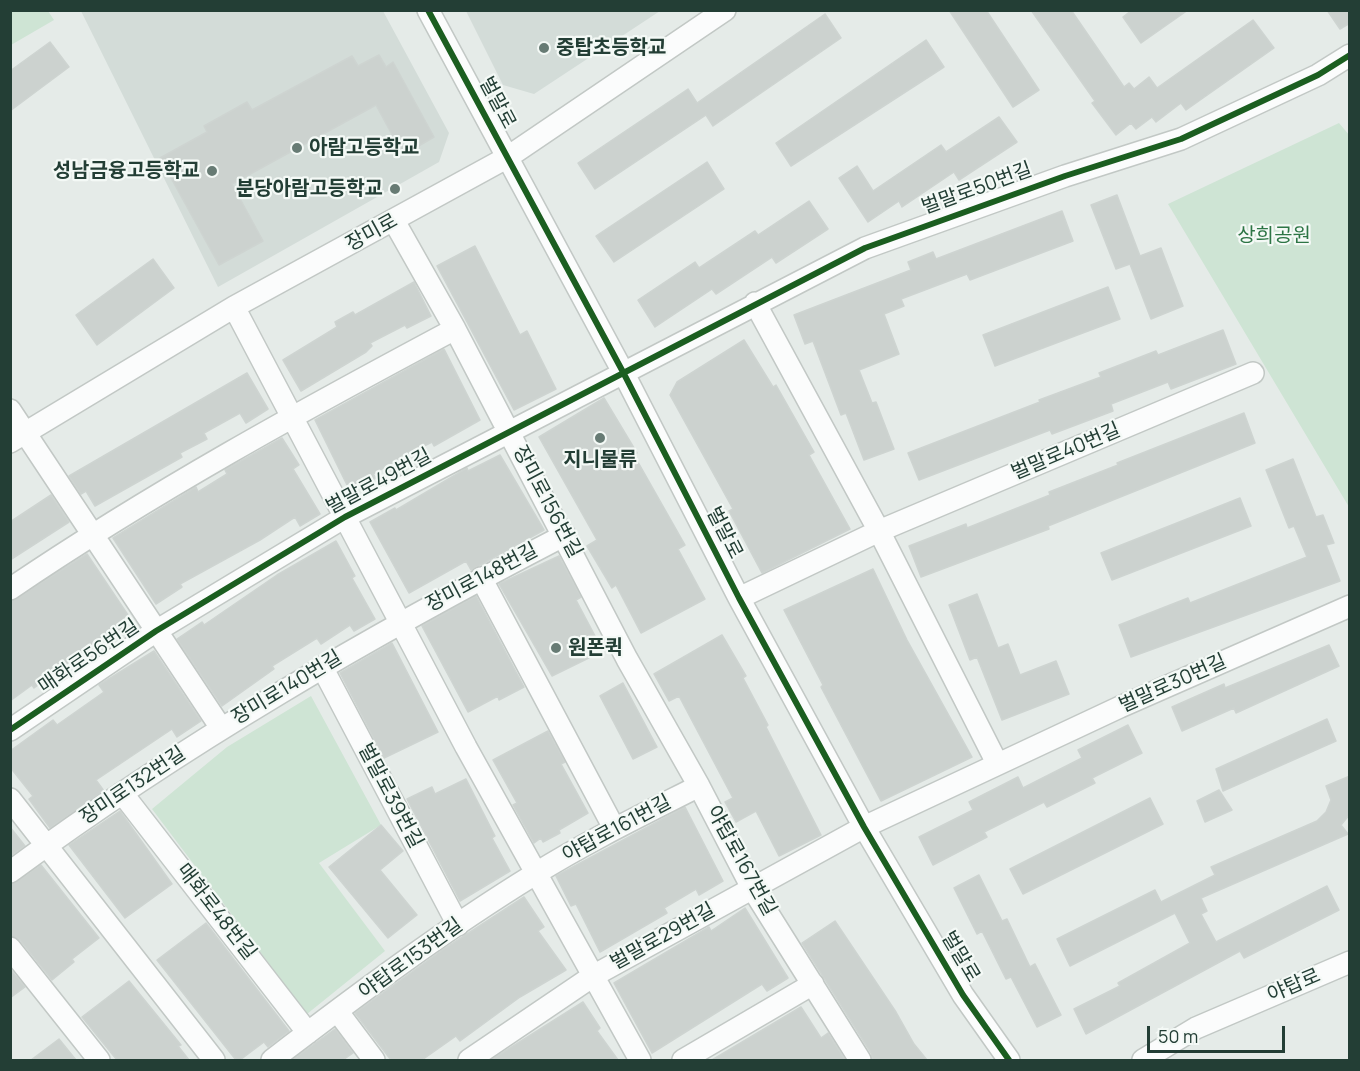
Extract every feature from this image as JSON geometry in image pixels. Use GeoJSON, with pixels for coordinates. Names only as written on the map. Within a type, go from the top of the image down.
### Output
{"type":"FeatureCollection","features":[{"type":"Feature","properties":{"kind":"street","name":"벌말로"},"geometry":{"type":"LineString","coordinates":[[428,10],[623,372],[739,598],[864,828],[963,995],[1009,1060]]}},
{"type":"Feature","properties":{"kind":"street","name":"장미로"},"geometry":{"type":"LineString","coordinates":[[19,437],[234,307],[508,157],[725,10]]}},
{"type":"Feature","properties":{"kind":"street","name":"벌말로50번길"},"geometry":{"type":"LineString","coordinates":[[623,372],[865,248],[1065,176],[1181,139],[1318,75],[1350,55]]}},
{"type":"Feature","properties":{"kind":"street","name":"장미로156번길"},"geometry":{"type":"LineString","coordinates":[[394,221],[455,329],[565,535],[627,659]]}},
{"type":"Feature","properties":{"kind":"street"},"geometry":{"type":"LineString","coordinates":[[755,303],[879,531],[997,763]]}},
{"type":"Feature","properties":{"kind":"street"},"geometry":{"type":"LineString","coordinates":[[234,307],[466,747],[640,1060]]}},
{"type":"Feature","properties":{"kind":"street"},"geometry":{"type":"LineString","coordinates":[[10,589],[94,532],[292,416],[455,329]]}},
{"type":"Feature","properties":{"kind":"street","name":"벌말로49번길"},"geometry":{"type":"LineString","coordinates":[[156,631],[345,517],[623,372]]}},
{"type":"Feature","properties":{"kind":"street","name":"벌말로40번길"},"geometry":{"type":"LineString","coordinates":[[739,598],[879,531],[1253,373]]}},
{"type":"Feature","properties":{"kind":"street","name":"장미로140번길"},"geometry":{"type":"LineString","coordinates":[[10,410],[19,437],[94,532],[220,728],[400,622]]}},
{"type":"Feature","properties":{"kind":"street","name":"장미로148번길"},"geometry":{"type":"LineString","coordinates":[[400,622],[565,535]]}},
{"type":"Feature","properties":{"kind":"street"},"geometry":{"type":"LineString","coordinates":[[481,578],[615,828]]}},
{"type":"Feature","properties":{"kind":"street","name":"벌말로30번길"},"geometry":{"type":"LineString","coordinates":[[864,828],[997,763],[1350,606]]}},
{"type":"Feature","properties":{"kind":"street","name":"매화로56번길"},"geometry":{"type":"LineString","coordinates":[[10,730],[156,631]]}},
{"type":"Feature","properties":{"kind":"street","name":"야탑로167번길"},"geometry":{"type":"LineString","coordinates":[[627,659],[699,786],[752,888],[860,1060]]}},
{"type":"Feature","properties":{"kind":"street","name":"벌말로39번길"},"geometry":{"type":"LineString","coordinates":[[321,667],[458,925]]}},
{"type":"Feature","properties":{"kind":"street","name":"장미로132번길"},"geometry":{"type":"LineString","coordinates":[[10,872],[122,793],[220,728]]}},
{"type":"Feature","properties":{"kind":"street","name":"야탑로161번길"},"geometry":{"type":"LineString","coordinates":[[535,874],[615,828],[699,786]]}},
{"type":"Feature","properties":{"kind":"street","name":"매화로48번길"},"geometry":{"type":"LineString","coordinates":[[122,793],[308,1033]]}},
{"type":"Feature","properties":{"kind":"street"},"geometry":{"type":"LineString","coordinates":[[10,799],[214,1060]]}},
{"type":"Feature","properties":{"kind":"street","name":"벌말로29번길"},"geometry":{"type":"LineString","coordinates":[[469,1060],[593,976],[864,828]]}},
{"type":"Feature","properties":{"kind":"street","name":"야탑로153번길"},"geometry":{"type":"LineString","coordinates":[[374,1060],[338,1012],[458,925],[535,874]]}},
{"type":"Feature","properties":{"kind":"street"},"geometry":{"type":"LineString","coordinates":[[10,948],[99,1060]]}},
{"type":"Feature","properties":{"kind":"street","name":"야탑로"},"geometry":{"type":"LineString","coordinates":[[1143,1060],[1196,1028],[1350,962]]}},
{"type":"Feature","properties":{"kind":"street"},"geometry":{"type":"LineString","coordinates":[[683,1060],[813,984]]}},
{"type":"Feature","properties":{"kind":"street"},"geometry":{"type":"LineString","coordinates":[[272,1060],[338,1012]]}},
{"type":"Feature","properties":{"kind":"shaded area","name":"아람고등학교"},"geometry":{"type":"Polygon","coordinates":[[[81,11],[383,11],[449,133],[439,162],[218,287],[81,11]]]}},
{"type":"Feature","properties":{"kind":"shaded area","name":"중탑초등학교"},"geometry":{"type":"Polygon","coordinates":[[[466,11],[660,11],[534,94],[503,85],[466,11]]]}},
{"type":"Feature","properties":{"kind":"green space"},"geometry":{"type":"Polygon","coordinates":[[[11,10],[48,11],[54,20],[11,45],[11,10]]]}},
{"type":"Feature","properties":{"kind":"green space","name":"상희공원"},"geometry":{"type":"Polygon","coordinates":[[[1339,123],[1350,136],[1349,507],[1168,204],[1339,123]]]}},
{"type":"Feature","properties":{"kind":"green space"},"geometry":{"type":"Polygon","coordinates":[[[311,696],[381,825],[319,863],[385,951],[307,1014],[152,809],[227,747],[311,696]]]}},
{"type":"Feature","properties":{"kind":"building"},"geometry":{"type":"Polygon","coordinates":[[[949,10],[986,10],[1039,90],[1013,107],[949,10]]]}},
{"type":"Feature","properties":{"kind":"building"},"geometry":{"type":"Polygon","coordinates":[[[1031,10],[1071,10],[1124,87],[1129,83],[1134,89],[1149,77],[1157,88],[1253,20],[1274,48],[1186,110],[1181,103],[1156,122],[1152,117],[1136,129],[1131,123],[1116,135],[1092,103],[1095,101],[1031,10]]]}},
{"type":"Feature","properties":{"kind":"building"},"geometry":{"type":"Polygon","coordinates":[[[1132,10],[1188,10],[1141,43],[1123,17],[1132,10]]]}},
{"type":"Feature","properties":{"kind":"building"},"geometry":{"type":"Polygon","coordinates":[[[1327,10],[1350,10],[1350,23],[1340,29],[1327,10]]]}},
{"type":"Feature","properties":{"kind":"building"},"geometry":{"type":"Polygon","coordinates":[[[825,14],[841,38],[713,126],[706,115],[595,189],[578,163],[688,89],[697,103],[825,14]]]}},
{"type":"Feature","properties":{"kind":"building"},"geometry":{"type":"Polygon","coordinates":[[[926,40],[944,67],[791,166],[776,143],[926,40]]]}},
{"type":"Feature","properties":{"kind":"building"},"geometry":{"type":"Polygon","coordinates":[[[50,42],[69,67],[10,111],[10,71],[50,42]]]}},
{"type":"Feature","properties":{"kind":"building","name":"성남금융고등학교"},"geometry":{"type":"Polygon","coordinates":[[[379,55],[386,67],[393,62],[434,137],[403,155],[376,105],[232,184],[263,241],[219,265],[160,158],[207,132],[204,126],[247,102],[252,110],[352,56],[358,66],[379,55]]]}},
{"type":"Feature","properties":{"kind":"building"},"geometry":{"type":"Polygon","coordinates":[[[999,117],[1017,142],[959,180],[954,172],[902,207],[899,201],[868,222],[839,178],[857,166],[873,191],[941,145],[946,152],[999,117]]]}},
{"type":"Feature","properties":{"kind":"building"},"geometry":{"type":"Polygon","coordinates":[[[707,162],[724,189],[614,262],[596,236],[707,162]]]}},
{"type":"Feature","properties":{"kind":"building"},"geometry":{"type":"Polygon","coordinates":[[[1117,195],[1140,256],[1161,248],[1183,306],[1151,319],[1130,264],[1116,269],[1091,205],[1117,195]]]}},
{"type":"Feature","properties":{"kind":"building"},"geometry":{"type":"Polygon","coordinates":[[[809,201],[828,229],[776,263],[772,257],[716,294],[712,289],[655,327],[638,300],[695,262],[699,268],[755,231],[758,235],[809,201]]]}},
{"type":"Feature","properties":{"kind":"building"},"geometry":{"type":"Polygon","coordinates":[[[1062,211],[1073,241],[970,280],[967,274],[901,299],[904,306],[884,314],[899,354],[859,370],[872,403],[876,402],[894,449],[864,460],[846,413],[841,415],[813,341],[805,344],[794,315],[911,270],[908,262],[933,252],[936,259],[1062,211]]]}},
{"type":"Feature","properties":{"kind":"building"},"geometry":{"type":"Polygon","coordinates":[[[475,246],[520,335],[527,331],[556,389],[514,410],[437,266],[475,246]]]}},
{"type":"Feature","properties":{"kind":"building"},"geometry":{"type":"Polygon","coordinates":[[[153,259],[174,288],[97,345],[76,315],[153,259]]]}},
{"type":"Feature","properties":{"kind":"building"},"geometry":{"type":"Polygon","coordinates":[[[414,282],[431,316],[407,328],[405,325],[370,343],[372,346],[366,352],[301,391],[283,360],[337,327],[335,322],[353,312],[355,315],[414,282]]]}},
{"type":"Feature","properties":{"kind":"building"},"geometry":{"type":"Polygon","coordinates":[[[1108,287],[1120,319],[995,366],[983,335],[1108,287]]]}},
{"type":"Feature","properties":{"kind":"building"},"geometry":{"type":"Polygon","coordinates":[[[1223,330],[1236,364],[1171,389],[1168,382],[1111,404],[1113,411],[1052,434],[1050,430],[919,480],[908,453],[1101,377],[1099,373],[1156,351],[1158,355],[1223,330]]]}},
{"type":"Feature","properties":{"kind":"building"},"geometry":{"type":"Polygon","coordinates":[[[744,340],[773,387],[776,385],[814,452],[809,455],[850,529],[762,573],[729,511],[733,509],[670,395],[677,382],[744,340]]]}},
{"type":"Feature","properties":{"kind":"building"},"geometry":{"type":"Polygon","coordinates":[[[444,349],[480,420],[434,446],[432,442],[399,459],[373,474],[376,478],[350,491],[315,420],[444,349]]]}},
{"type":"Feature","properties":{"kind":"building"},"geometry":{"type":"Polygon","coordinates":[[[247,373],[268,409],[246,423],[240,413],[204,433],[207,439],[180,453],[182,457],[95,506],[86,491],[81,494],[69,476],[247,373]]]}},
{"type":"Feature","properties":{"kind":"building"},"geometry":{"type":"Polygon","coordinates":[[[604,398],[637,453],[634,455],[685,545],[678,549],[705,599],[641,633],[616,585],[612,588],[587,546],[597,540],[539,437],[604,398]]]}},
{"type":"Feature","properties":{"kind":"building"},"geometry":{"type":"Polygon","coordinates":[[[1244,413],[1255,443],[1048,526],[1049,529],[921,577],[909,546],[966,524],[967,528],[1050,495],[1049,492],[1118,465],[1117,463],[1244,413]]]}},
{"type":"Feature","properties":{"kind":"building"},"geometry":{"type":"Polygon","coordinates":[[[282,438],[299,465],[293,469],[320,514],[300,526],[295,517],[260,540],[180,584],[182,587],[156,604],[113,538],[196,487],[198,492],[227,474],[225,470],[282,438]]]}},
{"type":"Feature","properties":{"kind":"building"},"geometry":{"type":"Polygon","coordinates":[[[500,455],[544,530],[471,570],[466,561],[409,593],[370,522],[395,508],[396,510],[467,468],[468,471],[500,455]]]}},
{"type":"Feature","properties":{"kind":"building"},"geometry":{"type":"Polygon","coordinates":[[[1293,459],[1316,517],[1323,515],[1334,543],[1326,545],[1340,581],[1131,657],[1119,625],[1188,598],[1190,603],[1307,557],[1294,526],[1289,528],[1266,470],[1293,459]]]}},
{"type":"Feature","properties":{"kind":"building"},"geometry":{"type":"Polygon","coordinates":[[[51,495],[69,522],[10,560],[10,522],[51,495]]]}},
{"type":"Feature","properties":{"kind":"building"},"geometry":{"type":"Polygon","coordinates":[[[1240,498],[1251,526],[1112,580],[1101,553],[1240,498]]]}},
{"type":"Feature","properties":{"kind":"building"},"geometry":{"type":"Polygon","coordinates":[[[336,541],[355,576],[352,578],[375,619],[354,631],[350,625],[321,644],[317,638],[272,666],[274,669],[222,706],[177,639],[202,622],[204,625],[277,575],[336,541]]]}},
{"type":"Feature","properties":{"kind":"building"},"geometry":{"type":"Polygon","coordinates":[[[87,554],[132,621],[112,635],[110,632],[34,688],[32,685],[10,701],[10,602],[87,554]]]}},
{"type":"Feature","properties":{"kind":"building"},"geometry":{"type":"Polygon","coordinates":[[[559,556],[581,597],[576,600],[603,651],[552,676],[499,584],[559,556]]]}},
{"type":"Feature","properties":{"kind":"building"},"geometry":{"type":"Polygon","coordinates":[[[873,569],[907,640],[972,757],[881,801],[821,687],[823,685],[784,610],[873,569]]]}},
{"type":"Feature","properties":{"kind":"building"},"geometry":{"type":"Polygon","coordinates":[[[977,594],[998,648],[1008,644],[1020,675],[1056,661],[1069,694],[1002,720],[977,657],[970,660],[949,605],[977,594]]]}},
{"type":"Feature","properties":{"kind":"building"},"geometry":{"type":"Polygon","coordinates":[[[476,596],[524,687],[499,700],[498,696],[468,712],[422,626],[476,596]]]}},
{"type":"Feature","properties":{"kind":"building"},"geometry":{"type":"Polygon","coordinates":[[[722,635],[746,676],[743,678],[768,725],[766,727],[821,835],[779,856],[756,811],[736,822],[725,802],[733,798],[679,696],[669,701],[654,674],[722,635]]]}},
{"type":"Feature","properties":{"kind":"building"},"geometry":{"type":"Polygon","coordinates":[[[392,643],[438,732],[384,758],[340,673],[392,643]]]}},
{"type":"Feature","properties":{"kind":"building"},"geometry":{"type":"Polygon","coordinates":[[[1329,645],[1339,666],[1236,713],[1234,708],[1182,731],[1172,707],[1224,684],[1225,688],[1329,645]]]}},
{"type":"Feature","properties":{"kind":"building"},"geometry":{"type":"Polygon","coordinates":[[[154,651],[201,721],[177,737],[172,729],[96,780],[104,791],[50,828],[29,799],[33,796],[10,767],[10,751],[53,720],[57,725],[104,692],[99,685],[154,651]]]}},
{"type":"Feature","properties":{"kind":"building"},"geometry":{"type":"Polygon","coordinates":[[[623,683],[657,747],[633,759],[600,696],[623,683]]]}},
{"type":"Feature","properties":{"kind":"building"},"geometry":{"type":"Polygon","coordinates":[[[1327,719],[1336,741],[1223,791],[1216,769],[1327,719]]]}},
{"type":"Feature","properties":{"kind":"building"},"geometry":{"type":"Polygon","coordinates":[[[1128,725],[1142,753],[1092,778],[1095,783],[1047,807],[1044,802],[984,832],[987,837],[933,865],[919,837],[973,810],[969,802],[1018,777],[1023,788],[1082,758],[1078,750],[1128,725]]]}},
{"type":"Feature","properties":{"kind":"building"},"geometry":{"type":"Polygon","coordinates":[[[548,731],[565,762],[561,764],[588,813],[559,830],[560,833],[543,842],[541,838],[534,843],[513,805],[517,803],[493,760],[548,731]]]}},
{"type":"Feature","properties":{"kind":"building"},"geometry":{"type":"Polygon","coordinates":[[[1350,776],[1350,814],[1341,825],[1348,834],[1201,898],[1207,911],[1201,914],[1216,942],[1327,886],[1339,910],[1244,958],[1240,951],[1086,1034],[1074,1009],[1120,986],[1118,983],[1190,943],[1175,913],[1070,966],[1057,939],[1155,890],[1161,902],[1215,875],[1211,867],[1317,821],[1326,812],[1331,800],[1326,786],[1350,776]]]}},
{"type":"Feature","properties":{"kind":"building"},"geometry":{"type":"Polygon","coordinates":[[[466,779],[495,836],[492,838],[510,871],[460,901],[407,799],[432,787],[435,794],[466,779]]]}},
{"type":"Feature","properties":{"kind":"building"},"geometry":{"type":"Polygon","coordinates":[[[1219,790],[1232,810],[1205,822],[1197,801],[1219,790]]]}},
{"type":"Feature","properties":{"kind":"building"},"geometry":{"type":"Polygon","coordinates":[[[1150,798],[1163,824],[1023,894],[1010,869],[1150,798]]]}},
{"type":"Feature","properties":{"kind":"building"},"geometry":{"type":"Polygon","coordinates":[[[685,807],[723,881],[699,895],[696,889],[664,908],[667,913],[600,952],[576,904],[571,906],[556,876],[685,807]]]}},
{"type":"Feature","properties":{"kind":"building"},"geometry":{"type":"Polygon","coordinates":[[[120,811],[172,884],[125,918],[69,845],[120,811]]]}},
{"type":"Feature","properties":{"kind":"building"},"geometry":{"type":"Polygon","coordinates":[[[381,825],[403,851],[380,870],[417,915],[388,938],[329,867],[381,825]]]}},
{"type":"Feature","properties":{"kind":"building"},"geometry":{"type":"Polygon","coordinates":[[[10,827],[25,846],[10,856],[10,827]]]}},
{"type":"Feature","properties":{"kind":"building"},"geometry":{"type":"Polygon","coordinates":[[[41,865],[99,938],[72,959],[74,962],[52,980],[20,940],[10,936],[10,885],[41,865]]]}},
{"type":"Feature","properties":{"kind":"building"},"geometry":{"type":"Polygon","coordinates":[[[979,875],[1002,921],[1007,919],[1030,967],[1035,964],[1061,1015],[1037,1027],[1011,977],[1006,979],[982,931],[977,934],[954,888],[979,875]]]}},
{"type":"Feature","properties":{"kind":"building"},"geometry":{"type":"Polygon","coordinates":[[[524,897],[544,927],[538,931],[566,970],[520,997],[460,1041],[456,1036],[422,1060],[391,1060],[355,1013],[441,951],[524,897]]]}},
{"type":"Feature","properties":{"kind":"building"},"geometry":{"type":"Polygon","coordinates":[[[745,908],[788,978],[767,991],[762,984],[652,1053],[614,983],[709,927],[711,931],[745,908]]]}},
{"type":"Feature","properties":{"kind":"building"},"geometry":{"type":"Polygon","coordinates":[[[835,921],[896,1012],[914,1044],[927,1060],[873,1060],[871,1053],[802,943],[835,921]]]}},
{"type":"Feature","properties":{"kind":"building"},"geometry":{"type":"Polygon","coordinates":[[[206,923],[289,1031],[268,1047],[264,1042],[240,1060],[236,1060],[157,960],[206,923]]]}},
{"type":"Feature","properties":{"kind":"building"},"geometry":{"type":"Polygon","coordinates":[[[10,969],[25,987],[10,998],[10,969]]]}},
{"type":"Feature","properties":{"kind":"building"},"geometry":{"type":"Polygon","coordinates":[[[129,981],[181,1045],[178,1046],[189,1060],[117,1060],[82,1017],[129,981]]]}},
{"type":"Feature","properties":{"kind":"building"},"geometry":{"type":"Polygon","coordinates":[[[583,1002],[600,1028],[597,1031],[618,1060],[491,1060],[583,1002]]]}},
{"type":"Feature","properties":{"kind":"building"},"geometry":{"type":"Polygon","coordinates":[[[801,1007],[821,1038],[828,1033],[845,1060],[712,1060],[801,1007]]]}},
{"type":"Feature","properties":{"kind":"building"},"geometry":{"type":"Polygon","coordinates":[[[335,1029],[353,1053],[343,1060],[292,1060],[335,1029]]]}},
{"type":"Feature","properties":{"kind":"building"},"geometry":{"type":"Polygon","coordinates":[[[59,1039],[76,1060],[31,1060],[59,1039]]]}},
{"type":"Feature","properties":{"kind":"cycle path"},"geometry":{"type":"LineString","coordinates":[[428,10],[623,372],[739,598],[864,827],[963,995],[1009,1060]]}},
{"type":"Feature","properties":{"kind":"cycle path"},"geometry":{"type":"LineString","coordinates":[[10,730],[156,631],[345,517],[865,248],[1065,176],[1181,139],[1318,75],[1350,55]]}},
{"type":"Feature","properties":{"kind":"place","name":"중탑초등학교"},"geometry":{"type":"Point","coordinates":[544,48]}},
{"type":"Feature","properties":{"kind":"place","name":"아람고등학교"},"geometry":{"type":"Point","coordinates":[297,148]}},
{"type":"Feature","properties":{"kind":"place","name":"성남금융고등학교"},"geometry":{"type":"Point","coordinates":[212,171]}},
{"type":"Feature","properties":{"kind":"place","name":"분당아람고등학교"},"geometry":{"type":"Point","coordinates":[395,189]}},
{"type":"Feature","properties":{"kind":"place","name":"지니물류"},"geometry":{"type":"Point","coordinates":[600,438]}},
{"type":"Feature","properties":{"kind":"place","name":"원폰퀵"},"geometry":{"type":"Point","coordinates":[556,648]}}]}
